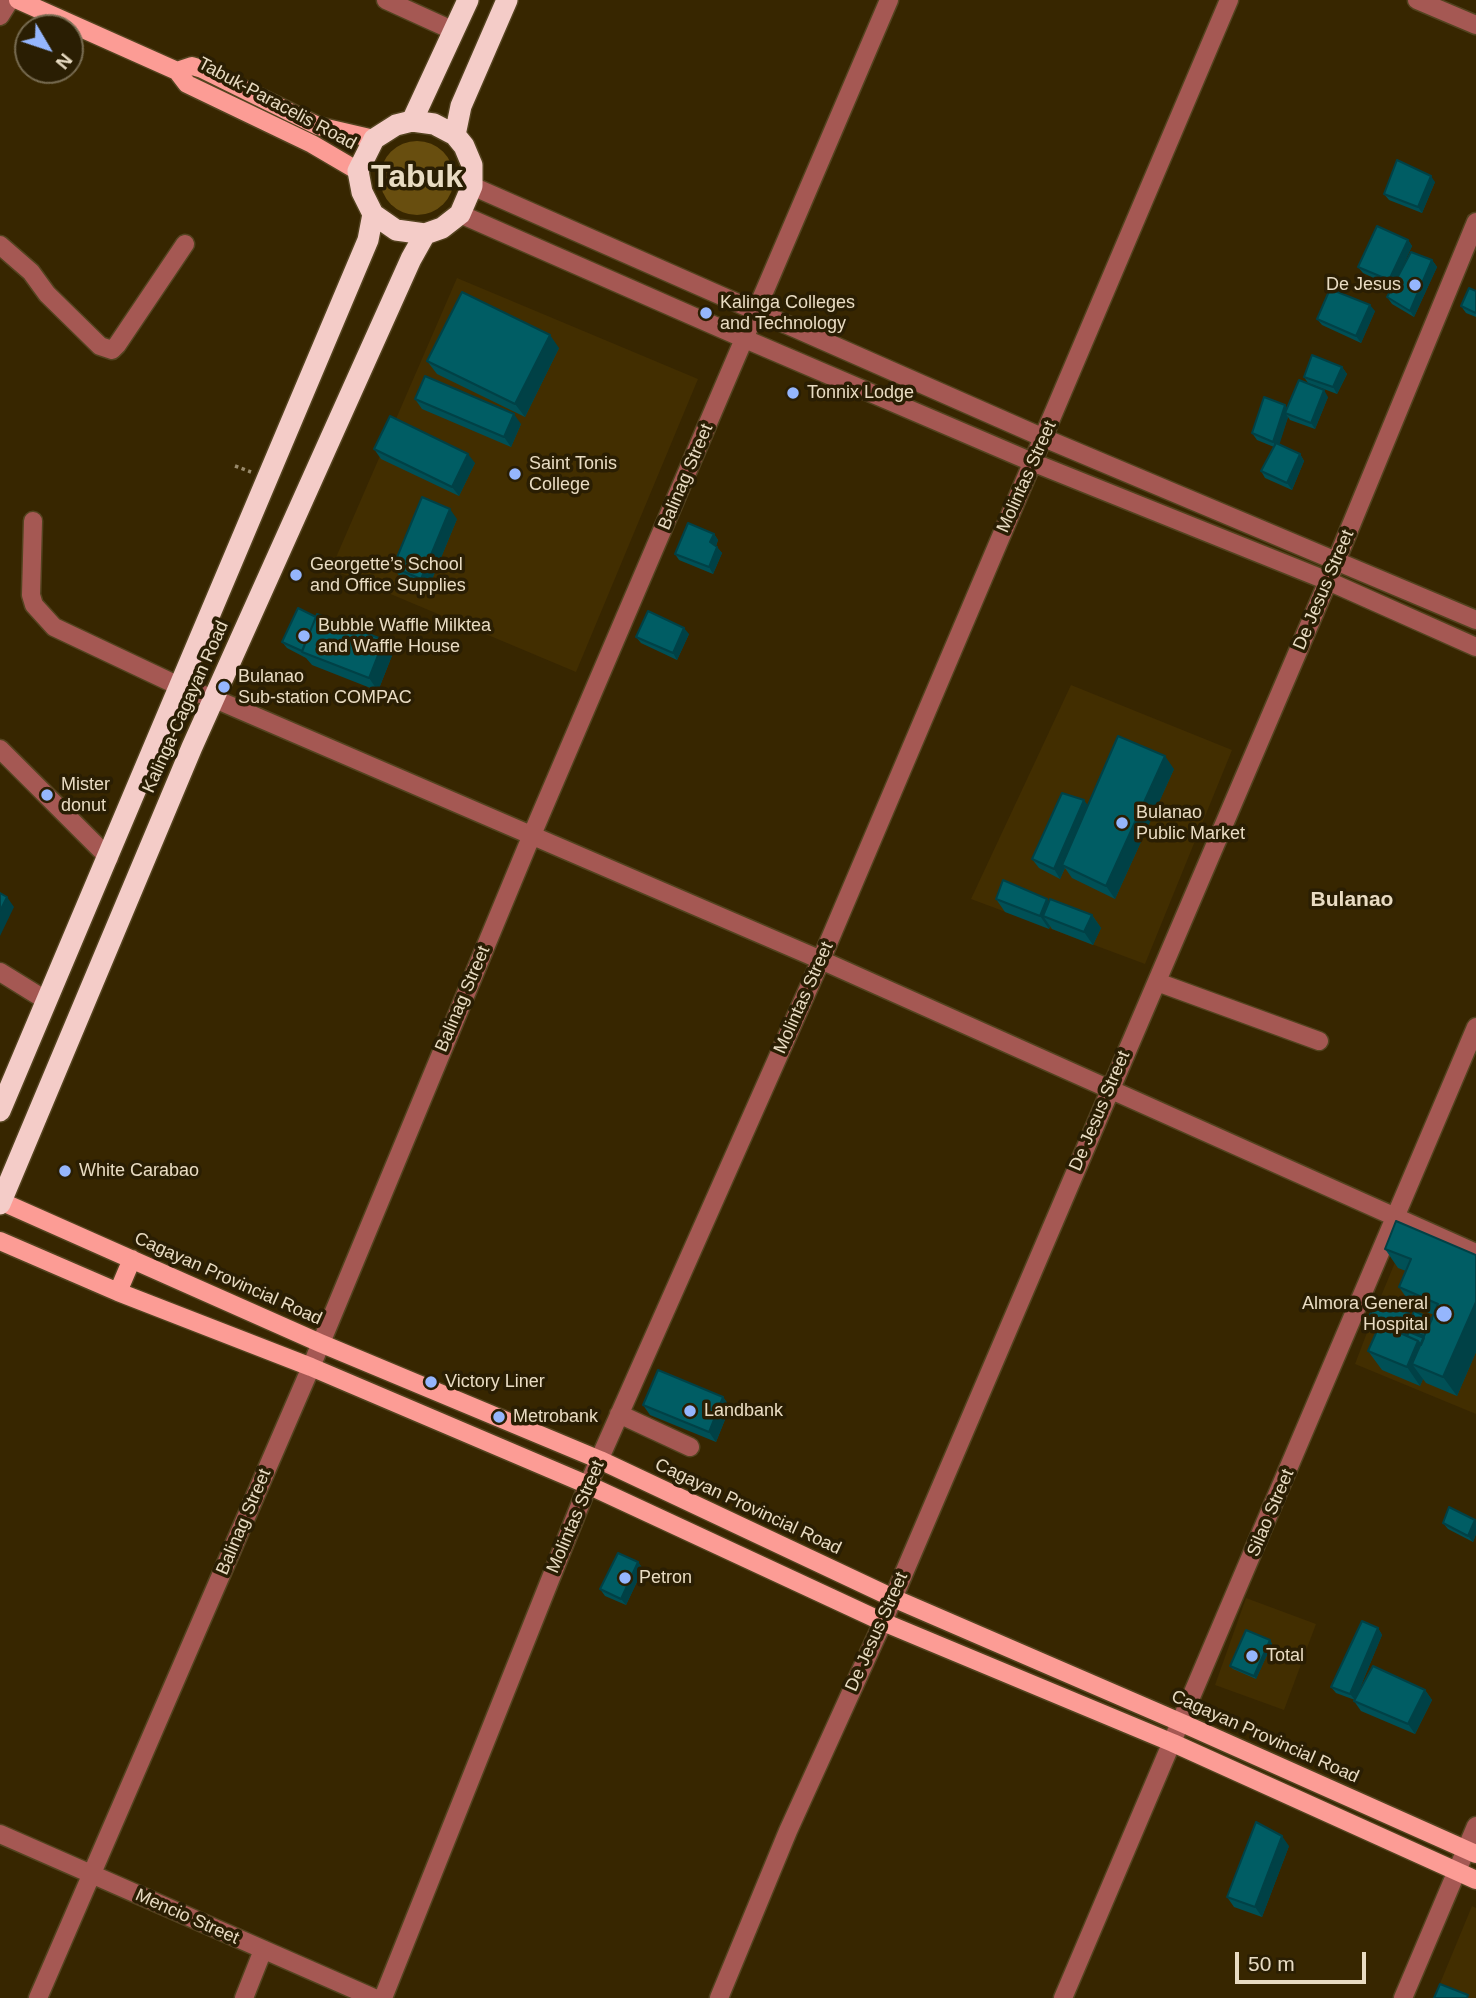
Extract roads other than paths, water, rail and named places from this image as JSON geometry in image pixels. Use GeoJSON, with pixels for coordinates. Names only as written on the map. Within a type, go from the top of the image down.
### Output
{"type":"FeatureCollection","features":[{"type":"Feature","properties":{"kind":"highway"},"geometry":{"type":"LineString","coordinates":[[412,121],[468,0]]}},
{"type":"Feature","properties":{"kind":"highway"},"geometry":{"type":"LineString","coordinates":[[455,135],[461,106],[507,0]]}},
{"type":"Feature","properties":{"kind":"highway"},"geometry":{"type":"LineString","coordinates":[[412,121],[435,124],[455,135],[464,146],[472,165],[472,186],[460,214],[442,228],[425,234],[396,230],[373,214],[362,192],[358,171],[374,139],[396,125],[412,121]]}},
{"type":"Feature","properties":{"kind":"highway","name":"Kalinga-Cagayan Road"},"geometry":{"type":"LineString","coordinates":[[0,1111],[368,240],[373,214]]}},
{"type":"Feature","properties":{"kind":"highway","name":"Kalinga-Cagayan Road"},"geometry":{"type":"LineString","coordinates":[[0,1202],[192,747],[411,259],[425,234]]}},
{"type":"Feature","properties":{"kind":"main road","name":"Tabuk-Paracelis Road"},"geometry":{"type":"LineString","coordinates":[[18,0],[47,6],[177,71],[187,84],[312,144],[358,171]]}},
{"type":"Feature","properties":{"kind":"main road","name":"Tabuk-Paracelis Road"},"geometry":{"type":"LineString","coordinates":[[177,71],[192,66],[202,69],[318,126],[374,139]]}},
{"type":"Feature","properties":{"kind":"main road","name":"Cagayan Provincial Road"},"geometry":{"type":"LineString","coordinates":[[0,1202],[320,1343],[600,1460],[893,1598],[1471,1852]]}},
{"type":"Feature","properties":{"kind":"main road"},"geometry":{"type":"LineString","coordinates":[[0,1241],[118,1292],[311,1367],[588,1485],[883,1622],[1173,1743],[1476,1880]]}},
{"type":"Feature","properties":{"kind":"main road"},"geometry":{"type":"LineString","coordinates":[[118,1292],[132,1259]]}},
{"type":"Feature","properties":{"kind":"street"},"geometry":{"type":"LineString","coordinates":[[0,16],[10,0]]}},
{"type":"Feature","properties":{"kind":"street"},"geometry":{"type":"LineString","coordinates":[[386,0],[454,31]]}},
{"type":"Feature","properties":{"kind":"street","name":"Balinag Street"},"geometry":{"type":"LineString","coordinates":[[38,1998],[311,1367],[531,837],[889,0]]}},
{"type":"Feature","properties":{"kind":"street","name":"Molintas Street"},"geometry":{"type":"LineString","coordinates":[[383,1998],[588,1485],[821,960],[1229,0]]}},
{"type":"Feature","properties":{"kind":"street"},"geometry":{"type":"LineString","coordinates":[[1417,0],[1476,25]]}},
{"type":"Feature","properties":{"kind":"street"},"geometry":{"type":"LineString","coordinates":[[472,186],[1044,438],[1476,620]]}},
{"type":"Feature","properties":{"kind":"street"},"geometry":{"type":"LineString","coordinates":[[460,214],[1032,462],[1328,581],[1476,647]]}},
{"type":"Feature","properties":{"kind":"street","name":"De Jesus Street"},"geometry":{"type":"LineString","coordinates":[[719,1998],[788,1831],[883,1622],[1328,581],[1476,222]]}},
{"type":"Feature","properties":{"kind":"street"},"geometry":{"type":"LineString","coordinates":[[0,245],[31,272],[47,294],[100,346],[112,350],[186,244]]}},
{"type":"Feature","properties":{"kind":"street"},"geometry":{"type":"LineString","coordinates":[[33,522],[32,595],[34,605],[54,627],[181,687],[215,699],[821,960],[1476,1253]]}},
{"type":"Feature","properties":{"kind":"street"},"geometry":{"type":"LineString","coordinates":[[0,749],[109,858]]}},
{"type":"Feature","properties":{"kind":"street"},"geometry":{"type":"LineString","coordinates":[[0,972],[47,1001]]}},
{"type":"Feature","properties":{"kind":"street"},"geometry":{"type":"LineString","coordinates":[[1157,982],[1319,1041]]}},
{"type":"Feature","properties":{"kind":"street","name":"Silao Street"},"geometry":{"type":"LineString","coordinates":[[1063,1998],[1476,1027]]}},
{"type":"Feature","properties":{"kind":"street"},"geometry":{"type":"LineString","coordinates":[[620,1414],[690,1447]]}},
{"type":"Feature","properties":{"kind":"street"},"geometry":{"type":"LineString","coordinates":[[1404,1998],[1457,1872],[1471,1852],[1476,1826]]}},
{"type":"Feature","properties":{"kind":"street","name":"Mencio Street"},"geometry":{"type":"LineString","coordinates":[[0,1834],[374,1998]]}},
{"type":"Feature","properties":{"kind":"street"},"geometry":{"type":"LineString","coordinates":[[244,1998],[263,1950]]}},
{"type":"Feature","properties":{"kind":"place","name":"De Jesus"},"geometry":{"type":"Point","coordinates":[1415,285]}},
{"type":"Feature","properties":{"kind":"place","name":"Kalinga Colleges and Technology"},"geometry":{"type":"Point","coordinates":[706,313]}},
{"type":"Feature","properties":{"kind":"place","name":"Tonnix Lodge"},"geometry":{"type":"Point","coordinates":[793,393]}},
{"type":"Feature","properties":{"kind":"place","name":"Saint Tonis College"},"geometry":{"type":"Point","coordinates":[515,474]}},
{"type":"Feature","properties":{"kind":"place","name":"Georgette’s School and Office Supplies"},"geometry":{"type":"Point","coordinates":[296,575]}},
{"type":"Feature","properties":{"kind":"place","name":"Bubble Waffle Milktea and Waffle House"},"geometry":{"type":"Point","coordinates":[304,636]}},
{"type":"Feature","properties":{"kind":"place","name":"Bulanao Sub-station COMPAC"},"geometry":{"type":"Point","coordinates":[224,687]}},
{"type":"Feature","properties":{"kind":"place","name":"Mister donut"},"geometry":{"type":"Point","coordinates":[47,795]}},
{"type":"Feature","properties":{"kind":"place","name":"Bulanao Public Market"},"geometry":{"type":"Point","coordinates":[1122,823]}},
{"type":"Feature","properties":{"kind":"place","name":"White Carabao"},"geometry":{"type":"Point","coordinates":[65,1171]}},
{"type":"Feature","properties":{"kind":"place","name":"Almora General Hospital"},"geometry":{"type":"Point","coordinates":[1444,1314]}},
{"type":"Feature","properties":{"kind":"place","name":"Victory Liner"},"geometry":{"type":"Point","coordinates":[431,1382]}},
{"type":"Feature","properties":{"kind":"place","name":"Landbank"},"geometry":{"type":"Point","coordinates":[690,1411]}},
{"type":"Feature","properties":{"kind":"place","name":"Metrobank"},"geometry":{"type":"Point","coordinates":[499,1417]}},
{"type":"Feature","properties":{"kind":"place","name":"Petron"},"geometry":{"type":"Point","coordinates":[625,1578]}},
{"type":"Feature","properties":{"kind":"place","name":"Total"},"geometry":{"type":"Point","coordinates":[1252,1656]}},
{"type":"Feature","properties":{"kind":"district","name":"Tabuk"},"geometry":{"type":"Point","coordinates":[417,178]}},
{"type":"Feature","properties":{"kind":"district","name":"Bulanao"},"geometry":{"type":"Point","coordinates":[1352,900]}}]}
